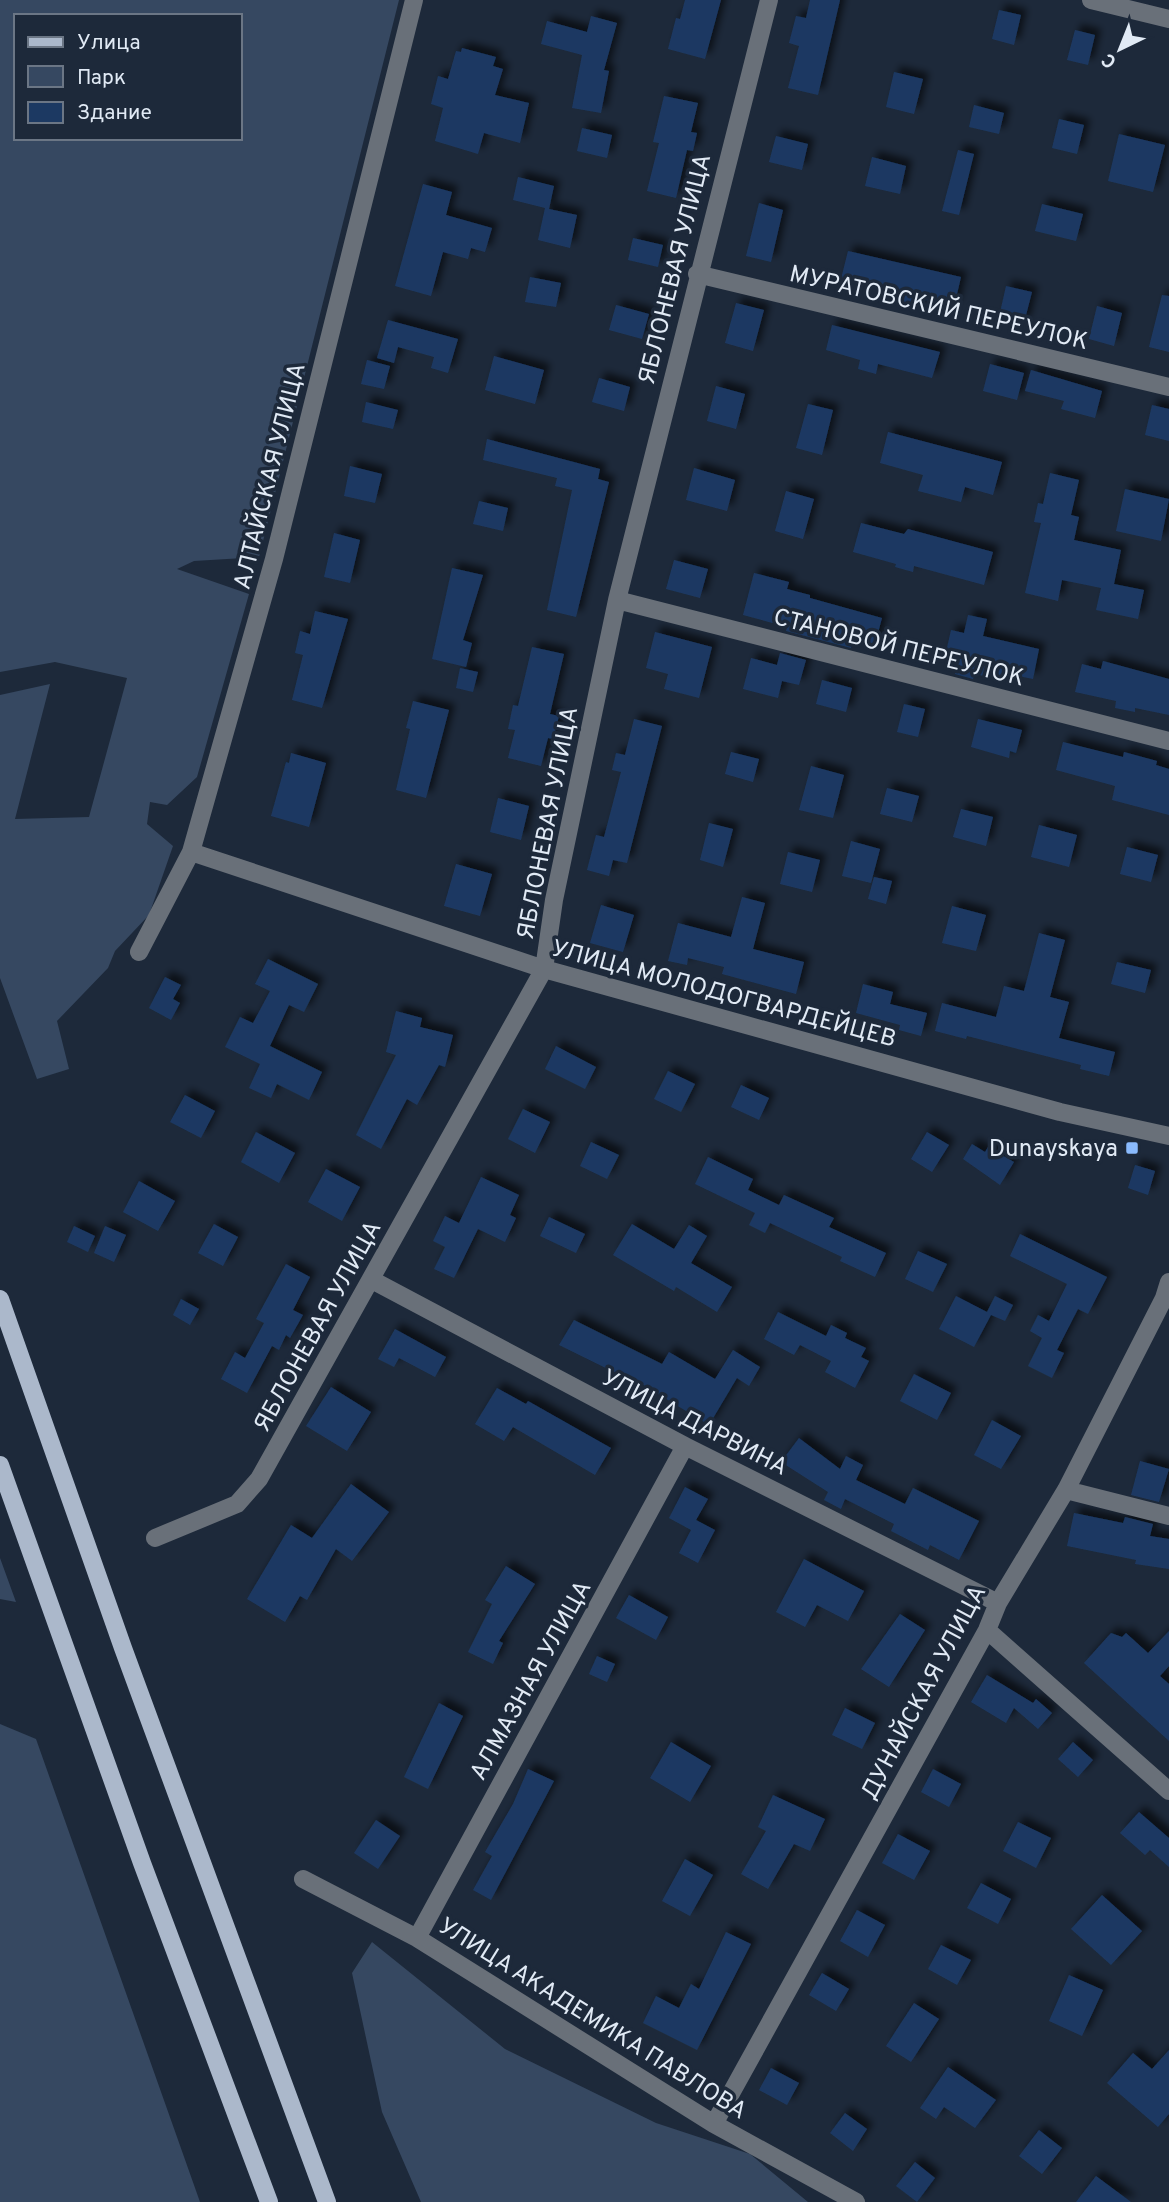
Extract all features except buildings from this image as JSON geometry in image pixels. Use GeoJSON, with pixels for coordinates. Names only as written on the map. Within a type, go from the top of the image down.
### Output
{"type":"FeatureCollection","features":[{"type":"Feature","properties":{"kind":"main road"},"geometry":{"type":"LineString","coordinates":[[0,1298],[123,1648],[327,2202]]}},
{"type":"Feature","properties":{"kind":"main road"},"geometry":{"type":"LineString","coordinates":[[0,1465],[142,1863],[269,2202]]}},
{"type":"Feature","properties":{"kind":"street","name":"АЛТАЙСКАЯ УЛИЦА"},"geometry":{"type":"LineString","coordinates":[[139,953],[191,852],[274,559],[414,0]]}},
{"type":"Feature","properties":{"kind":"street","name":"ЯБЛОНЕВАЯ УЛИЦА"},"geometry":{"type":"LineString","coordinates":[[155,1538],[237,1504],[259,1479],[544,969],[554,900],[617,600],[697,274],[769,0]]}},
{"type":"Feature","properties":{"kind":"street"},"geometry":{"type":"LineString","coordinates":[[1091,0],[1169,19]]}},
{"type":"Feature","properties":{"kind":"street","name":"МУРАТОВСКИЙ ПЕРЕУЛОК"},"geometry":{"type":"LineString","coordinates":[[697,274],[1169,387]]}},
{"type":"Feature","properties":{"kind":"street","name":"СТАНОВОЙ ПЕРЕУЛОК"},"geometry":{"type":"LineString","coordinates":[[617,600],[1169,741]]}},
{"type":"Feature","properties":{"kind":"street","name":"УЛИЦА МОЛОДОГВАРДЕЙЦЕВ"},"geometry":{"type":"LineString","coordinates":[[191,852],[544,969],[1060,1112],[1169,1136]]}},
{"type":"Feature","properties":{"kind":"street","name":"УЛИЦА ДАРВИНА"},"geometry":{"type":"LineString","coordinates":[[372,1280],[685,1446],[998,1603]]}},
{"type":"Feature","properties":{"kind":"street","name":"ДУНАЙСКАЯ УЛИЦА"},"geometry":{"type":"LineString","coordinates":[[714,2123],[987,1630],[998,1603],[1066,1490],[1164,1298],[1169,1282]]}},
{"type":"Feature","properties":{"kind":"street","name":"АЛМАЗНАЯ УЛИЦА"},"geometry":{"type":"LineString","coordinates":[[417,1938],[685,1446]]}},
{"type":"Feature","properties":{"kind":"street"},"geometry":{"type":"LineString","coordinates":[[1066,1490],[1169,1516]]}},
{"type":"Feature","properties":{"kind":"street"},"geometry":{"type":"LineString","coordinates":[[987,1630],[1169,1791]]}},
{"type":"Feature","properties":{"kind":"street","name":"УЛИЦА АКАДЕМИКА ПАВЛОВА"},"geometry":{"type":"LineString","coordinates":[[303,1879],[417,1938],[714,2123],[856,2202]]}},
{"type":"Feature","properties":{"kind":"green space"},"geometry":{"type":"Polygon","coordinates":[[[0,0],[399,0],[259,557],[194,561],[177,569],[249,594],[197,777],[167,805],[150,802],[147,824],[173,846],[149,915],[115,951],[108,968],[57,1021],[69,1069],[37,1079],[0,978],[0,695],[50,684],[15,819],[89,817],[127,678],[55,662],[0,672],[0,0]]]}},
{"type":"Feature","properties":{"kind":"green space"},"geometry":{"type":"Polygon","coordinates":[[[0,1558],[16,1602],[0,1599],[0,1558]]]}},
{"type":"Feature","properties":{"kind":"green space"},"geometry":{"type":"Polygon","coordinates":[[[0,1724],[36,1739],[200,2202],[0,2202],[0,1724]]]}},
{"type":"Feature","properties":{"kind":"green space"},"geometry":{"type":"Polygon","coordinates":[[[372,1942],[505,2049],[656,2123],[750,2154],[808,2202],[421,2202],[382,2112],[352,1973],[372,1942]]]}},
{"type":"Feature","properties":{"kind":"place","name":"Dunayskaya"},"geometry":{"type":"Point","coordinates":[1132,1148]}}]}
